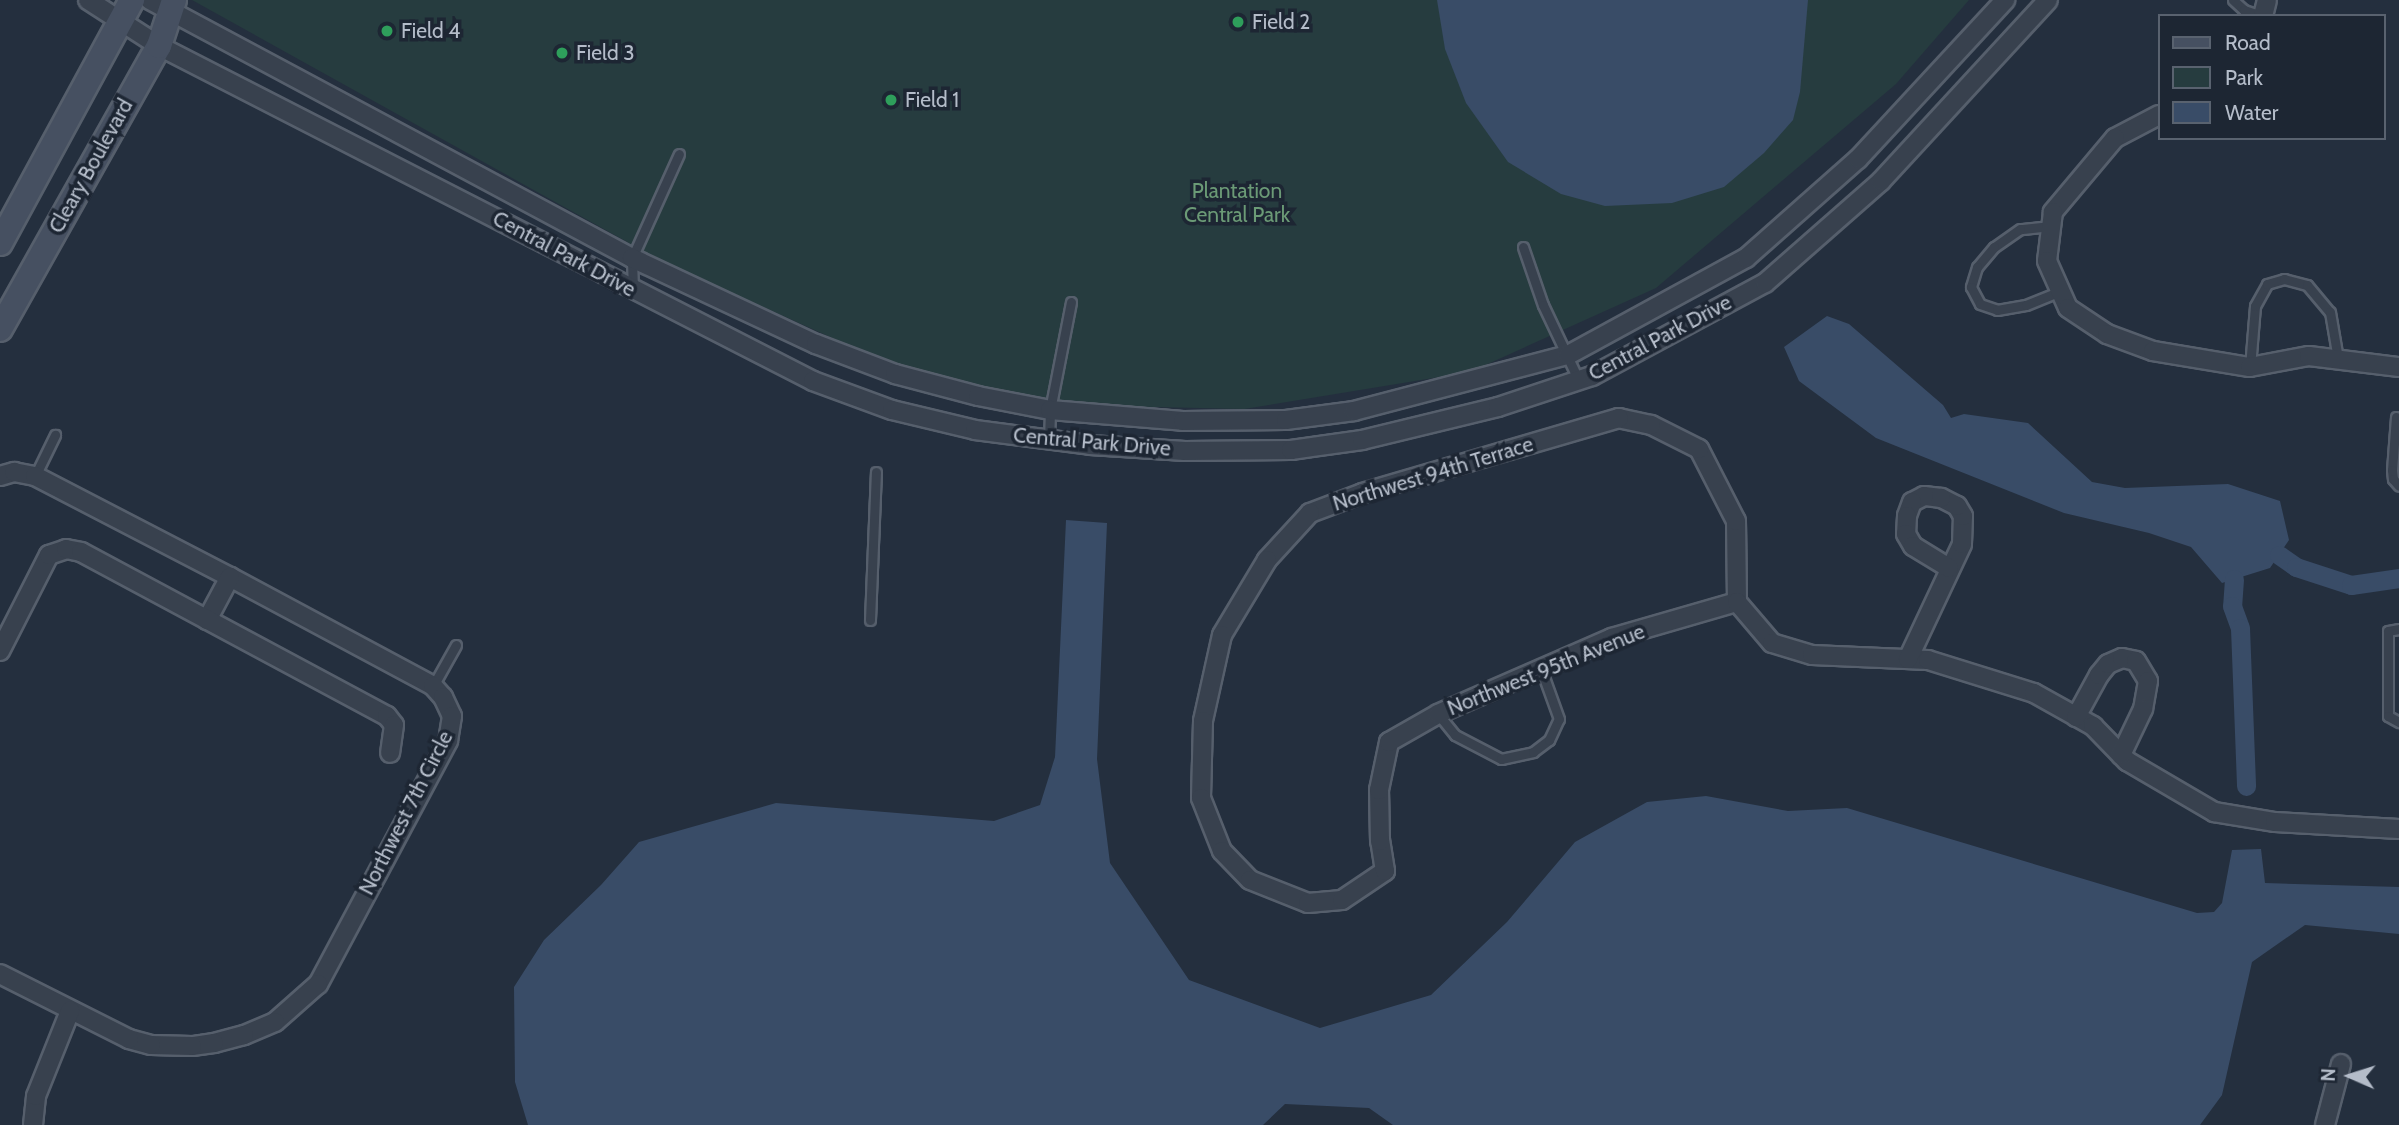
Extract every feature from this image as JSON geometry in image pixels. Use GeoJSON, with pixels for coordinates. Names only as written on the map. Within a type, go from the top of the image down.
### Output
{"type":"FeatureCollection","features":[{"type":"Feature","properties":{"kind":"street","name":"Central Park Drive"},"geometry":{"type":"LineString","coordinates":[[88,0],[127,11],[159,46],[813,381],[892,410],[975,430],[1049,440],[1185,451],[1291,450],[1362,440],[1498,407],[1579,381],[1765,283],[1881,181],[2048,0]]}},
{"type":"Feature","properties":{"kind":"street","name":"Central Park Drive"},"geometry":{"type":"LineString","coordinates":[[165,4],[632,258],[816,344],[895,374],[1050,410],[1183,421],[1286,420],[1354,411],[1569,355],[1746,258],[1858,159],[2005,0]]}},
{"type":"Feature","properties":{"kind":"street","name":"Cleary Boulevard"},"geometry":{"type":"LineString","coordinates":[[0,329],[159,46],[165,4]]}},
{"type":"Feature","properties":{"kind":"street","name":"Cleary Boulevard"},"geometry":{"type":"LineString","coordinates":[[0,243],[93,67],[127,11]]}},
{"type":"Feature","properties":{"kind":"street"},"geometry":{"type":"LineString","coordinates":[[2158,116],[2115,138],[2053,212],[2047,261],[2068,308],[2107,334],[2152,351],[2250,367],[2309,356],[2399,367]]}},
{"type":"Feature","properties":{"kind":"street","name":"Northwest 94th Terrace"},"geometry":{"type":"LineString","coordinates":[[1389,742],[1379,790],[1380,841],[1385,871],[1342,900],[1308,903],[1250,880],[1222,851],[1201,798],[1203,721],[1222,635],[1267,560],[1310,513],[1363,494],[1619,418],[1650,425],[1699,449],[1736,521],[1737,602]]}},
{"type":"Feature","properties":{"kind":"street","name":"Northwest 7th Circle"},"geometry":{"type":"LineString","coordinates":[[0,476],[14,472],[35,476],[230,577],[433,686],[443,697],[452,716],[448,741],[318,984],[275,1023],[244,1035],[192,1046],[151,1045],[129,1039],[0,974]]}},
{"type":"Feature","properties":{"kind":"street"},"geometry":{"type":"LineString","coordinates":[[0,651],[49,555],[66,549],[81,552],[387,716],[394,726],[390,753]]}},
{"type":"Feature","properties":{"kind":"street"},"geometry":{"type":"LineString","coordinates":[[1908,659],[1949,568]]}},
{"type":"Feature","properties":{"kind":"street"},"geometry":{"type":"LineString","coordinates":[[208,621],[230,577]]}},
{"type":"Feature","properties":{"kind":"street"},"geometry":{"type":"LineString","coordinates":[[1737,602],[1772,643],[1812,655],[1928,660],[2034,693],[2093,726],[2121,755],[2214,812],[2276,822],[2399,829]]}},
{"type":"Feature","properties":{"kind":"street","name":"Northwest 95th Avenue"},"geometry":{"type":"LineString","coordinates":[[1389,742],[1438,715],[1612,638],[1737,602]]}},
{"type":"Feature","properties":{"kind":"street"},"geometry":{"type":"LineString","coordinates":[[2076,717],[2108,664],[2122,659],[2136,661],[2148,681],[2143,709],[2121,755]]}},
{"type":"Feature","properties":{"kind":"street"},"geometry":{"type":"LineString","coordinates":[[36,1123],[36,1096],[70,1011]]}},
{"type":"Feature","properties":{"kind":"street"},"geometry":{"type":"LineString","coordinates":[[2325,1125],[2341,1064]]}},
{"type":"Feature","properties":{"kind":"lane"},"geometry":{"type":"LineString","coordinates":[[2233,0],[2244,10],[2256,14]]}},
{"type":"Feature","properties":{"kind":"lane"},"geometry":{"type":"LineString","coordinates":[[633,291],[632,258],[679,154]]}},
{"type":"Feature","properties":{"kind":"lane"},"geometry":{"type":"LineString","coordinates":[[2051,226],[2020,229],[1994,247],[1978,267],[1971,287],[1980,304],[1997,310],[2026,305],[2060,290]]}},
{"type":"Feature","properties":{"kind":"lane"},"geometry":{"type":"LineString","coordinates":[[1523,247],[1543,305],[1579,381]]}},
{"type":"Feature","properties":{"kind":"lane"},"geometry":{"type":"LineString","coordinates":[[2250,367],[2255,306],[2267,284],[2284,279],[2307,285],[2330,312],[2338,359]]}},
{"type":"Feature","properties":{"kind":"lane"},"geometry":{"type":"LineString","coordinates":[[1049,440],[1050,410],[1071,302]]}},
{"type":"Feature","properties":{"kind":"lane"},"geometry":{"type":"LineString","coordinates":[[2396,417],[2392,470],[2393,479],[2399,486]]}},
{"type":"Feature","properties":{"kind":"lane"},"geometry":{"type":"LineString","coordinates":[[35,476],[55,435]]}},
{"type":"Feature","properties":{"kind":"lane"},"geometry":{"type":"LineString","coordinates":[[870,620],[876,472]]}},
{"type":"Feature","properties":{"kind":"lane"},"geometry":{"type":"LineString","coordinates":[[2399,629],[2388,631],[2388,716],[2399,722]]}},
{"type":"Feature","properties":{"kind":"lane"},"geometry":{"type":"LineString","coordinates":[[433,686],[456,645]]}},
{"type":"Feature","properties":{"kind":"lane"},"geometry":{"type":"LineString","coordinates":[[1438,715],[1455,735],[1501,760],[1533,752],[1549,740],[1559,719],[1541,669]]}},
{"type":"Feature","properties":{"kind":"green space","name":"Plantation Central Park"},"geometry":{"type":"Polygon","coordinates":[[[192,0],[1969,0],[1896,84],[1656,288],[1470,372],[1244,409],[1063,405],[895,366],[665,263],[192,0]]]}},
{"type":"Feature","properties":{"kind":"water"},"geometry":{"type":"Polygon","coordinates":[[[1437,0],[1808,0],[1800,92],[1793,120],[1764,153],[1724,187],[1672,203],[1605,206],[1561,194],[1508,162],[1466,103],[1445,49],[1437,0]]]}},
{"type":"Feature","properties":{"kind":"water"},"geometry":{"type":"Polygon","coordinates":[[[1827,316],[1849,324],[1943,405],[1951,418],[1964,414],[2028,423],[2092,482],[2125,488],[2228,484],[2280,501],[2289,540],[2270,568],[2222,583],[2191,547],[2149,533],[2064,513],[1876,438],[1799,381],[1784,347],[1827,316]]]}},
{"type":"Feature","properties":{"kind":"water"},"geometry":{"type":"Polygon","coordinates":[[[1066,520],[1107,523],[1097,759],[1110,863],[1189,980],[1320,1028],[1431,995],[1507,922],[1575,842],[1647,802],[1706,796],[1788,811],[1847,808],[2197,913],[2214,912],[2222,903],[2232,850],[2261,849],[2265,883],[2399,887],[2399,934],[2305,925],[2252,962],[2222,1095],[2200,1125],[1393,1125],[1369,1108],[1285,1104],[1263,1125],[528,1125],[515,1082],[514,987],[544,940],[601,885],[639,842],[776,803],[994,821],[1040,805],[1055,757],[1066,520]]]}},
{"type":"Feature","properties":{"kind":"waterway"},"geometry":{"type":"LineString","coordinates":[[2279,555],[2296,567],[2351,585],[2399,578]]}},
{"type":"Feature","properties":{"kind":"waterway"},"geometry":{"type":"LineString","coordinates":[[2234,579],[2232,606],[2240,628],[2246,786]]}},
{"type":"Feature","properties":{"kind":"place","name":"Field 2"},"geometry":{"type":"Point","coordinates":[1238,22]}},
{"type":"Feature","properties":{"kind":"place","name":"Field 4"},"geometry":{"type":"Point","coordinates":[387,31]}},
{"type":"Feature","properties":{"kind":"place","name":"Field 3"},"geometry":{"type":"Point","coordinates":[562,53]}},
{"type":"Feature","properties":{"kind":"place","name":"Field 1"},"geometry":{"type":"Point","coordinates":[891,100]}}]}
